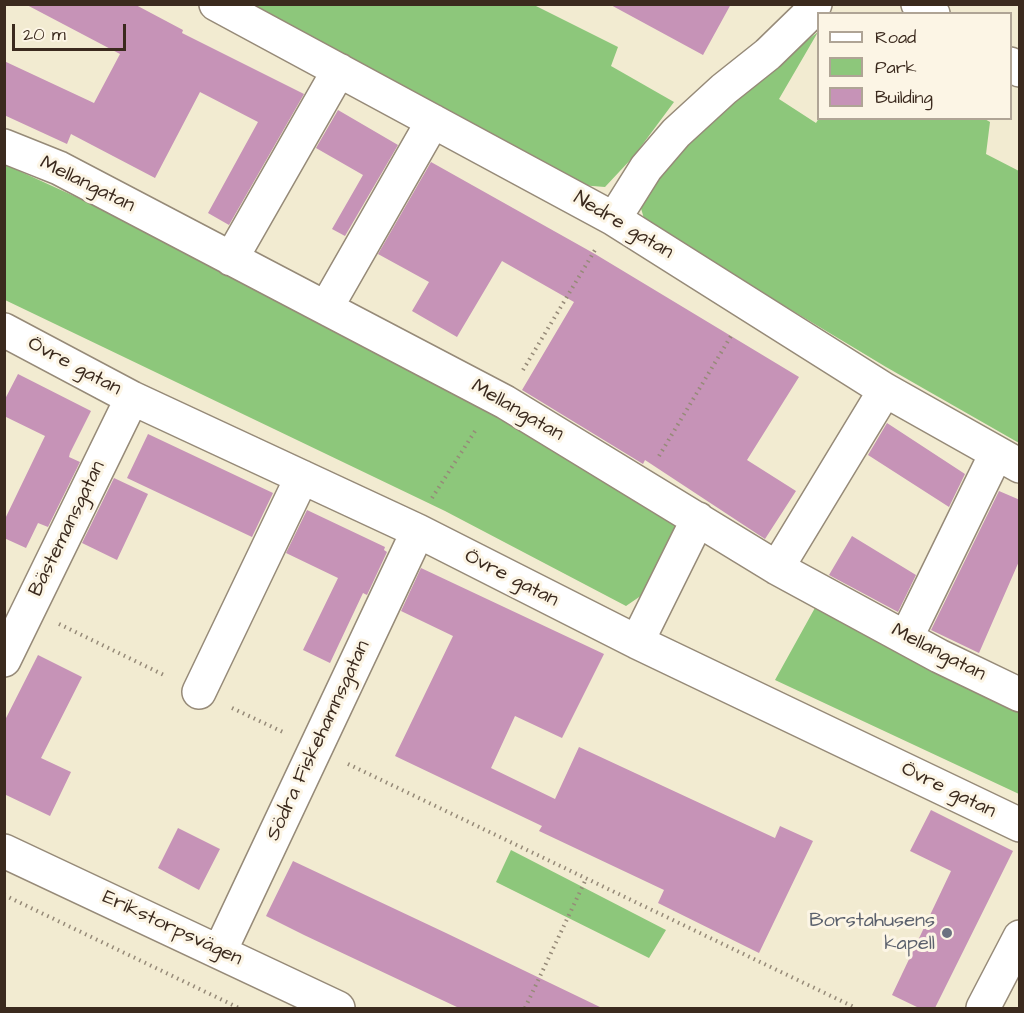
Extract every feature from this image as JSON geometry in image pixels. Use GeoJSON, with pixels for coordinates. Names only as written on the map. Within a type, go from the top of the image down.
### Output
{"type":"FeatureCollection","features":[{"type":"Feature","properties":{"kind":"street","name":"Nedre gatan"},"geometry":{"type":"LineString","coordinates":[[216,4],[614,219],[885,390],[1008,460]]}},
{"type":"Feature","properties":{"kind":"street"},"geometry":{"type":"LineString","coordinates":[[614,219],[646,168],[676,133],[724,89],[768,54],[806,17],[815,4]]}},
{"type":"Feature","properties":{"kind":"street"},"geometry":{"type":"LineString","coordinates":[[231,259],[339,70]]}},
{"type":"Feature","properties":{"kind":"street"},"geometry":{"type":"LineString","coordinates":[[326,308],[433,121]]}},
{"type":"Feature","properties":{"kind":"street","name":"Mellangatan"},"geometry":{"type":"LineString","coordinates":[[4,146],[59,168],[505,402],[777,568],[906,638],[1020,694]]}},
{"type":"Feature","properties":{"kind":"street","name":"Övre gatan"},"geometry":{"type":"LineString","coordinates":[[4,330],[132,398],[418,531],[637,642],[1020,825]]}},
{"type":"Feature","properties":{"kind":"street"},"geometry":{"type":"LineString","coordinates":[[777,568],[885,390]]}},
{"type":"Feature","properties":{"kind":"street","name":"Bästemansgatan"},"geometry":{"type":"LineString","coordinates":[[4,660],[132,398]]}},
{"type":"Feature","properties":{"kind":"street"},"geometry":{"type":"LineString","coordinates":[[906,638],[1008,460]]}},
{"type":"Feature","properties":{"kind":"street"},"geometry":{"type":"LineString","coordinates":[[199,692],[302,477]]}},
{"type":"Feature","properties":{"kind":"street"},"geometry":{"type":"LineString","coordinates":[[637,642],[699,519]]}},
{"type":"Feature","properties":{"kind":"street","name":"Södra Fiskehamnsgatan"},"geometry":{"type":"LineString","coordinates":[[220,951],[418,531]]}},
{"type":"Feature","properties":{"kind":"street","name":"Erikstorpsvägen"},"geometry":{"type":"LineString","coordinates":[[4,851],[338,1008]]}},
{"type":"Feature","properties":{"kind":"street"},"geometry":{"type":"LineString","coordinates":[[983,1008],[1020,937]]}},
{"type":"Feature","properties":{"kind":"path"},"geometry":{"type":"LineString","coordinates":[[418,531],[432,497],[488,411],[505,402],[614,219]]}},
{"type":"Feature","properties":{"kind":"path"},"geometry":{"type":"LineString","coordinates":[[642,485],[750,304]]}},
{"type":"Feature","properties":{"kind":"path"},"geometry":{"type":"LineString","coordinates":[[29,610],[856,1008]]}},
{"type":"Feature","properties":{"kind":"path"},"geometry":{"type":"LineString","coordinates":[[525,1008],[586,879]]}},
{"type":"Feature","properties":{"kind":"path"},"geometry":{"type":"LineString","coordinates":[[4,895],[239,1008]]}},
{"type":"Feature","properties":{"kind":"green space"},"geometry":{"type":"Polygon","coordinates":[[[251,5],[534,5],[618,47],[611,66],[674,102],[634,156],[605,187],[580,185],[251,5]]]}},
{"type":"Feature","properties":{"kind":"green space"},"geometry":{"type":"Polygon","coordinates":[[[817,33],[779,99],[816,123],[818,120],[986,120],[990,122],[986,154],[1019,171],[1019,443],[886,367],[645,222],[640,205],[689,136],[756,79],[817,33]]]}},
{"type":"Feature","properties":{"kind":"green space"},"geometry":{"type":"Polygon","coordinates":[[[4,164],[155,233],[667,506],[677,525],[645,593],[626,606],[445,511],[5,300],[4,164]]]}},
{"type":"Feature","properties":{"kind":"green space"},"geometry":{"type":"Polygon","coordinates":[[[816,606],[1019,711],[1019,794],[775,680],[816,606]]]}},
{"type":"Feature","properties":{"kind":"green space"},"geometry":{"type":"Polygon","coordinates":[[[511,850],[666,930],[649,958],[496,882],[511,850]]]}},
{"type":"Feature","properties":{"kind":"building"},"geometry":{"type":"Polygon","coordinates":[[[25,4],[134,4],[183,30],[182,33],[304,94],[229,225],[208,213],[258,122],[200,92],[155,178],[71,134],[67,144],[4,115],[4,61],[94,103],[120,54],[25,4]]]}},
{"type":"Feature","properties":{"kind":"building"},"geometry":{"type":"Polygon","coordinates":[[[609,4],[731,4],[703,55],[609,4]]]}},
{"type":"Feature","properties":{"kind":"building"},"geometry":{"type":"Polygon","coordinates":[[[338,110],[398,145],[345,236],[332,229],[363,175],[316,148],[338,110]]]}},
{"type":"Feature","properties":{"kind":"building"},"geometry":{"type":"Polygon","coordinates":[[[431,162],[595,254],[799,377],[747,460],[796,491],[765,539],[645,460],[643,464],[522,390],[574,302],[502,261],[457,337],[412,311],[429,282],[378,254],[431,162]]]}},
{"type":"Feature","properties":{"kind":"building"},"geometry":{"type":"Polygon","coordinates":[[[18,374],[91,411],[69,457],[80,462],[48,527],[38,523],[26,548],[4,538],[4,521],[45,436],[4,416],[4,401],[18,374]]]}},
{"type":"Feature","properties":{"kind":"building"},"geometry":{"type":"Polygon","coordinates":[[[887,423],[965,474],[949,507],[868,455],[887,423]]]}},
{"type":"Feature","properties":{"kind":"building"},"geometry":{"type":"Polygon","coordinates":[[[148,434],[273,493],[252,537],[127,478],[148,434]]]}},
{"type":"Feature","properties":{"kind":"building"},"geometry":{"type":"Polygon","coordinates":[[[114,478],[148,494],[117,560],[82,543],[114,478]]]}},
{"type":"Feature","properties":{"kind":"building"},"geometry":{"type":"Polygon","coordinates":[[[999,491],[1020,500],[1020,559],[979,653],[931,630],[999,491]]]}},
{"type":"Feature","properties":{"kind":"building"},"geometry":{"type":"Polygon","coordinates":[[[307,510],[385,547],[384,550],[387,552],[367,595],[363,593],[330,663],[303,650],[338,578],[286,553],[307,510]]]}},
{"type":"Feature","properties":{"kind":"building"},"geometry":{"type":"Polygon","coordinates":[[[852,536],[916,575],[898,612],[829,575],[852,536]]]}},
{"type":"Feature","properties":{"kind":"building"},"geometry":{"type":"Polygon","coordinates":[[[421,568],[604,654],[562,738],[515,716],[491,768],[555,799],[579,747],[775,838],[780,826],[813,841],[759,953],[658,903],[664,890],[539,831],[542,826],[395,756],[453,636],[401,611],[421,568]]]}},
{"type":"Feature","properties":{"kind":"building"},"geometry":{"type":"Polygon","coordinates":[[[38,655],[82,677],[41,758],[71,772],[50,816],[4,794],[4,722],[38,655]]]}},
{"type":"Feature","properties":{"kind":"building","name":"Borstahusens kapell"},"geometry":{"type":"Polygon","coordinates":[[[931,810],[1013,851],[935,1008],[919,1008],[892,995],[951,871],[910,851],[931,810]]]}},
{"type":"Feature","properties":{"kind":"building"},"geometry":{"type":"Polygon","coordinates":[[[178,828],[220,849],[199,890],[158,868],[178,828]]]}},
{"type":"Feature","properties":{"kind":"building"},"geometry":{"type":"Polygon","coordinates":[[[293,861],[602,1008],[459,1008],[304,935],[266,916],[293,861]]]}},
{"type":"Feature","properties":{"kind":"place","name":"Borstahusens kapell"},"geometry":{"type":"Point","coordinates":[947,933]}}]}
